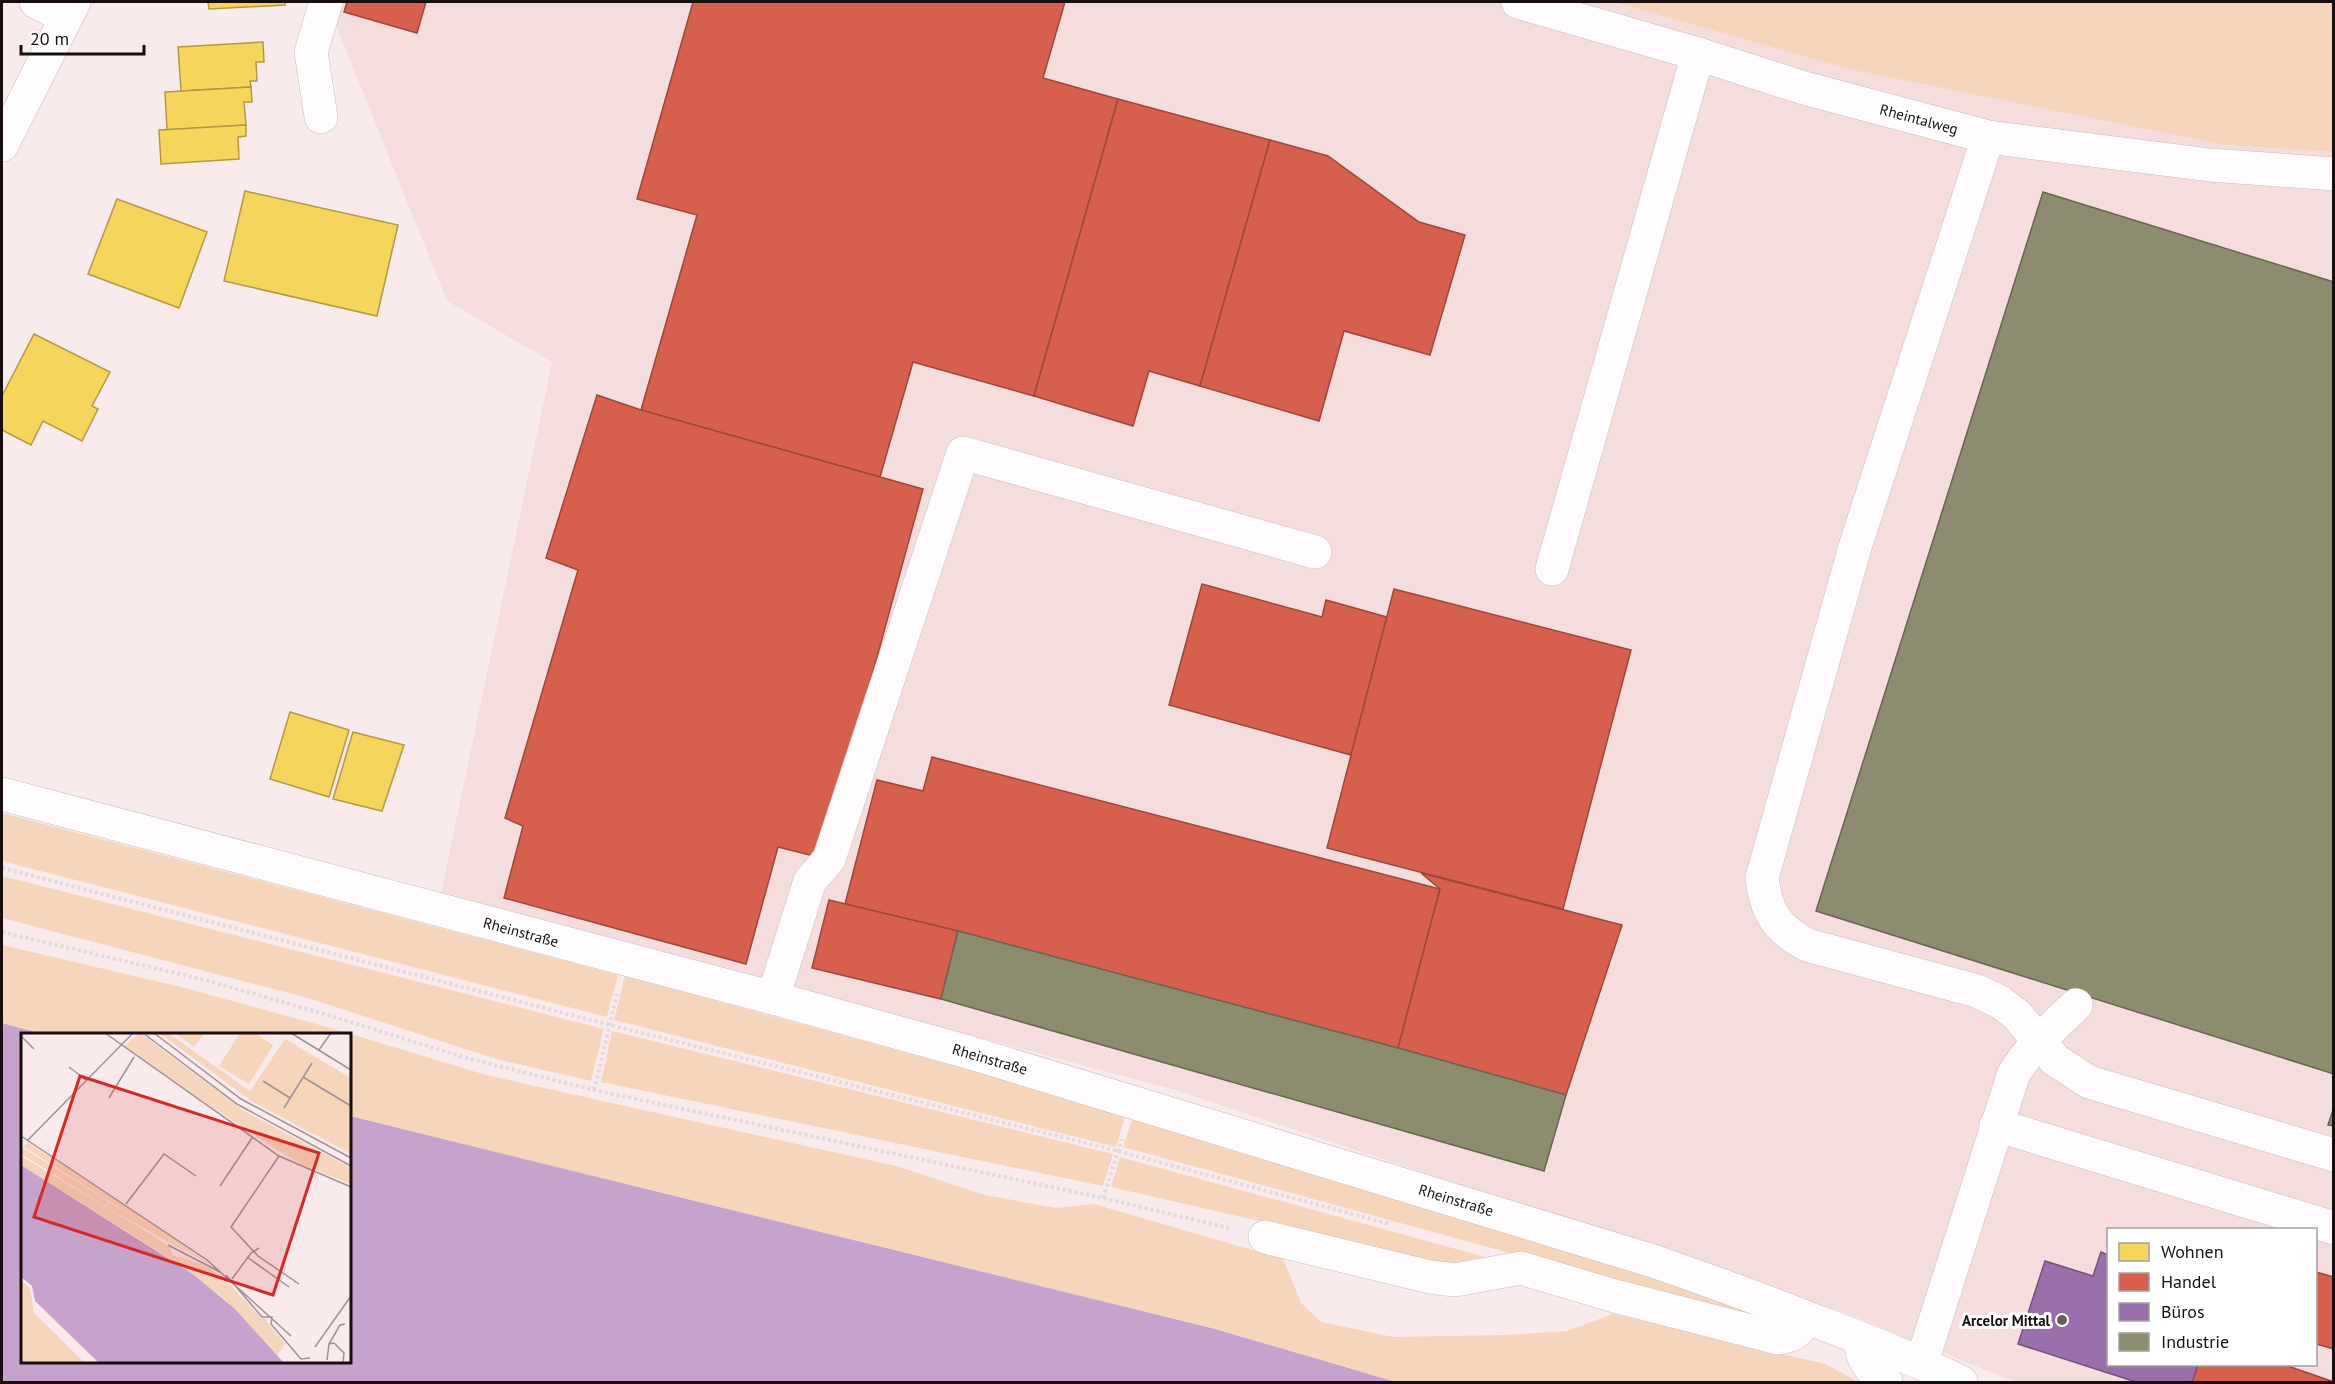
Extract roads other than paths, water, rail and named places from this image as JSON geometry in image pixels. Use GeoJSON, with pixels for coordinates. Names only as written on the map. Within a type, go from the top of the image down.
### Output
{"type":"FeatureCollection","features":[{"type":"Feature","properties":{"kind":"street"},"geometry":{"type":"LineString","coordinates":[[2,145],[70,9],[36,2]]}},
{"type":"Feature","properties":{"kind":"street"},"geometry":{"type":"LineString","coordinates":[[321,117],[311,52],[326,2]]}},
{"type":"Feature","properties":{"kind":"street","name":"Rheintalweg"},"geometry":{"type":"LineString","coordinates":[[1518,2],[1698,54],[1804,88],[1988,137],[2210,165],[2334,174]]}},
{"type":"Feature","properties":{"kind":"street"},"geometry":{"type":"LineString","coordinates":[[1552,569],[1698,54]]}},
{"type":"Feature","properties":{"kind":"street"},"geometry":{"type":"LineString","coordinates":[[1988,137],[1855,547],[1762,878],[1765,901],[1777,922],[1791,936],[1807,945],[1977,991],[2000,1002],[2017,1015],[2055,1060],[2089,1082],[2334,1155]]}},
{"type":"Feature","properties":{"kind":"street"},"geometry":{"type":"LineString","coordinates":[[773,998],[810,881],[829,859],[963,453],[1315,552]]}},
{"type":"Feature","properties":{"kind":"street","name":"Rheinstraße"},"geometry":{"type":"LineString","coordinates":[[2,794],[773,998],[1078,1085],[1663,1264],[1922,1362],[1960,1383]]}},
{"type":"Feature","properties":{"kind":"street"},"geometry":{"type":"LineString","coordinates":[[1922,1362],[2014,1073],[2024,1056],[2076,1005]]}},
{"type":"Feature","properties":{"kind":"street"},"geometry":{"type":"LineString","coordinates":[[1996,1125],[2334,1228]]}},
{"type":"Feature","properties":{"kind":"street"},"geometry":{"type":"LineString","coordinates":[[1265,1237],[1430,1277],[1455,1280],[1521,1268],[1778,1338],[1791,1337],[1798,1332],[1807,1318]]}},
{"type":"Feature","properties":{"kind":"street"},"geometry":{"type":"LineString","coordinates":[[1860,1338],[1861,1351],[1866,1364],[1886,1383]]}},
{"type":"Feature","properties":{"kind":"place","name":"Arcelor Mittal"},"geometry":{"type":"Point","coordinates":[2062,1320]}}]}
